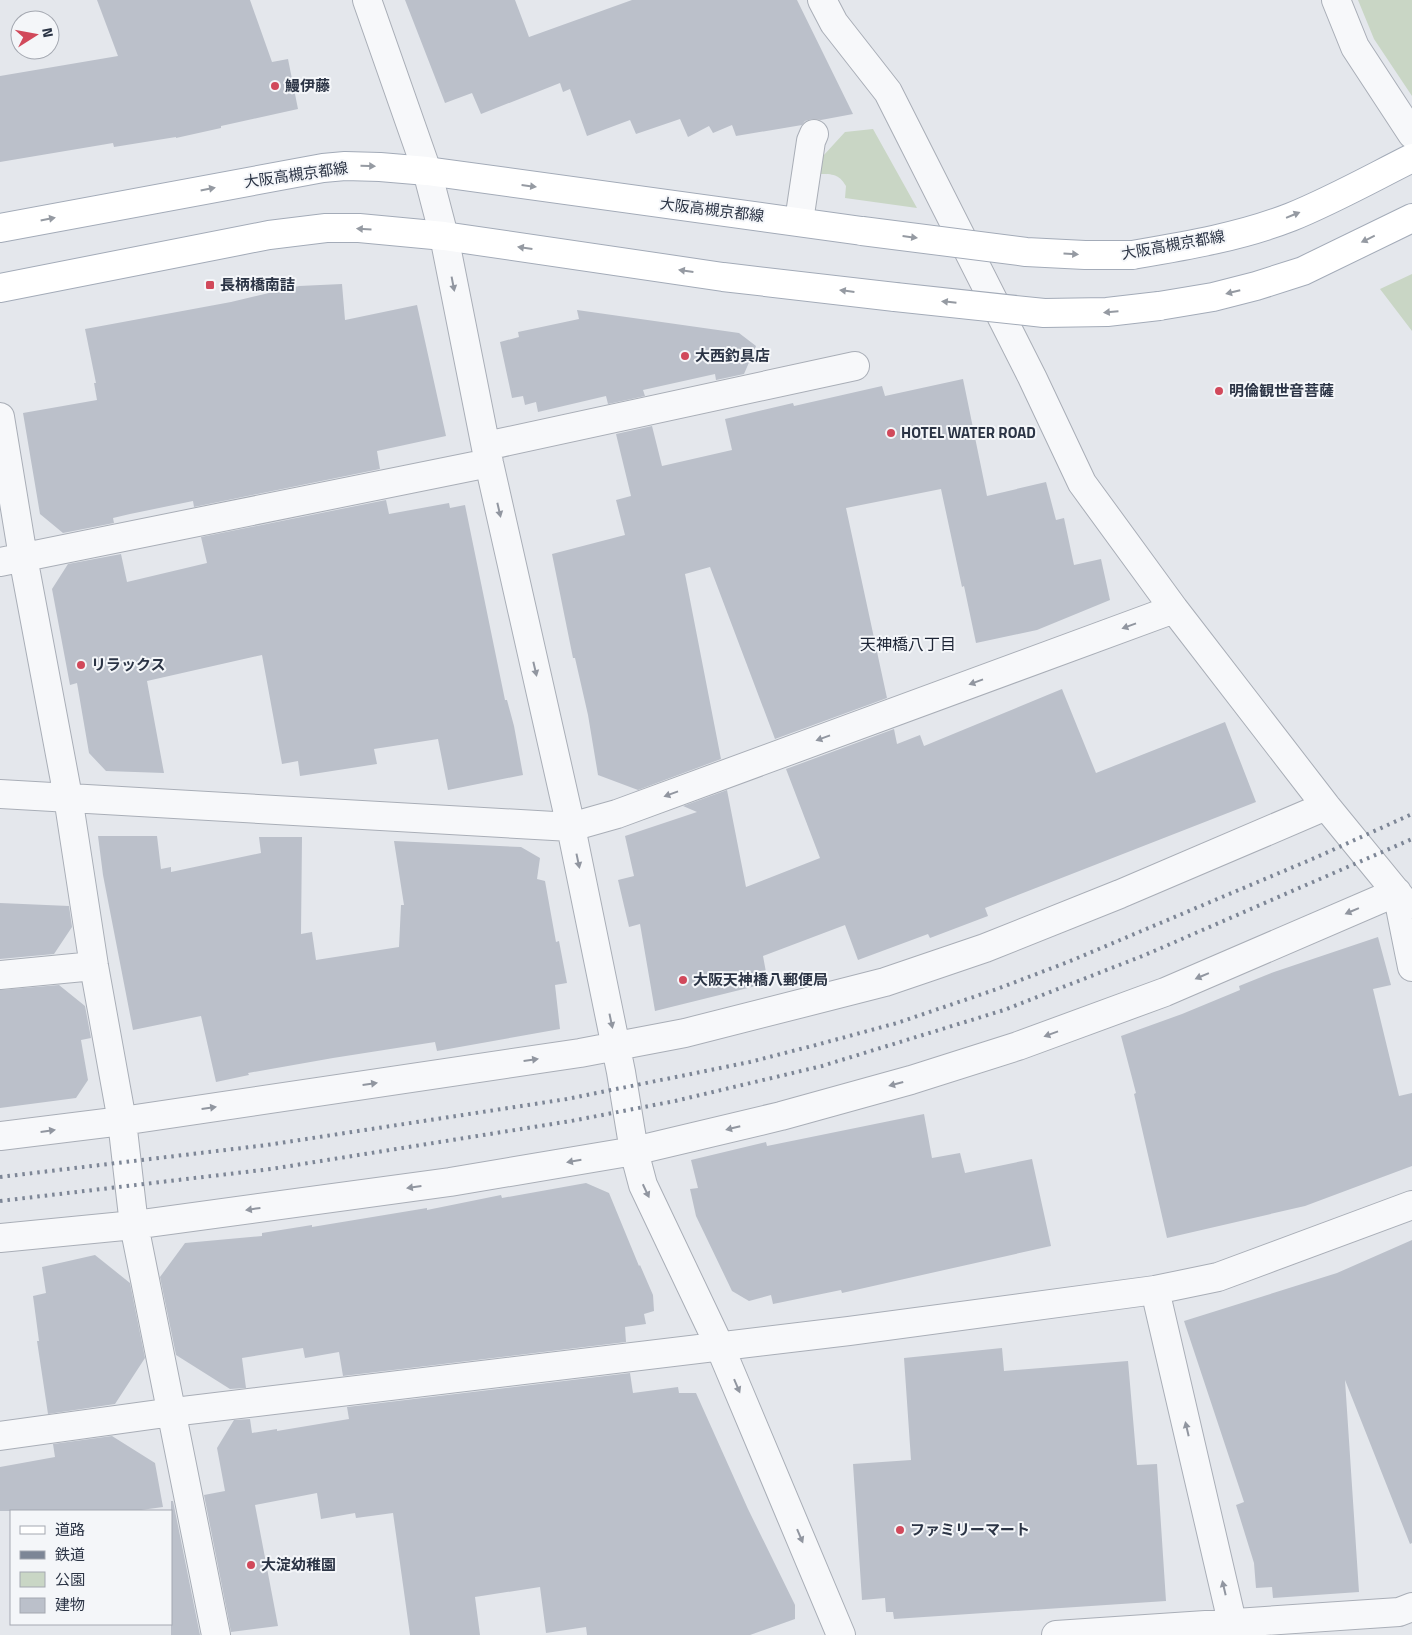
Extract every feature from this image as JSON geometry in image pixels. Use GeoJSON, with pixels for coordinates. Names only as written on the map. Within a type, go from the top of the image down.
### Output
{"type":"FeatureCollection","features":[{"type":"Feature","properties":{"kind":"main road","name":"大阪高槻京都線"},"geometry":{"type":"LineString","coordinates":[[0,228],[323,168],[345,166],[427,171],[1026,252],[1132,255],[1200,243],[1291,217],[1412,158]]}},
{"type":"Feature","properties":{"kind":"main road"},"geometry":{"type":"LineString","coordinates":[[0,288],[269,235],[326,228],[359,228],[444,236],[723,277],[895,297],[1044,313],[1107,312],[1213,297],[1280,279],[1303,271],[1412,218]]}},
{"type":"Feature","properties":{"kind":"street"},"geometry":{"type":"LineString","coordinates":[[367,0],[427,171],[444,236],[487,454],[571,827],[643,1185],[720,1346],[841,1635]]}},
{"type":"Feature","properties":{"kind":"street"},"geometry":{"type":"LineString","coordinates":[[822,0],[834,23],[888,92],[1032,377],[1082,483],[1174,609],[1326,806],[1404,902],[1412,967]]}},
{"type":"Feature","properties":{"kind":"street"},"geometry":{"type":"LineString","coordinates":[[1336,0],[1355,47],[1412,134]]}},
{"type":"Feature","properties":{"kind":"street"},"geometry":{"type":"LineString","coordinates":[[798,222],[811,141],[814,134]]}},
{"type":"Feature","properties":{"kind":"street"},"geometry":{"type":"LineString","coordinates":[[12,560],[487,454],[855,366]]}},
{"type":"Feature","properties":{"kind":"street"},"geometry":{"type":"LineString","coordinates":[[0,417],[12,560],[68,797],[94,966],[122,1121],[134,1225],[173,1412],[216,1635]]}},
{"type":"Feature","properties":{"kind":"street"},"geometry":{"type":"LineString","coordinates":[[0,794],[571,827],[626,810],[1174,609]]}},
{"type":"Feature","properties":{"kind":"street"},"geometry":{"type":"LineString","coordinates":[[0,1136],[619,1060],[685,1033],[884,982],[985,948],[1120,894],[1326,806]]}},
{"type":"Feature","properties":{"kind":"street"},"geometry":{"type":"LineString","coordinates":[[0,1238],[134,1225],[450,1182],[633,1139],[781,1116],[893,1086],[1018,1046],[1404,902]]}},
{"type":"Feature","properties":{"kind":"street"},"geometry":{"type":"LineString","coordinates":[[0,975],[94,966]]}},
{"type":"Feature","properties":{"kind":"street"},"geometry":{"type":"LineString","coordinates":[[0,1436],[173,1412],[848,1332],[1155,1290],[1218,1277],[1412,1205]]}},
{"type":"Feature","properties":{"kind":"street"},"geometry":{"type":"LineString","coordinates":[[1155,1290],[1235,1627]]}},
{"type":"Feature","properties":{"kind":"street"},"geometry":{"type":"LineString","coordinates":[[1056,1635],[1235,1627],[1399,1612],[1412,1607]]}},
{"type":"Feature","properties":{"kind":"green space"},"geometry":{"type":"Polygon","coordinates":[[[1358,0],[1412,0],[1412,96],[1374,39],[1358,0]]]}},
{"type":"Feature","properties":{"kind":"green space"},"geometry":{"type":"Polygon","coordinates":[[[873,129],[917,208],[845,198],[846,186],[841,179],[832,175],[819,174],[823,156],[845,132],[873,129]]]}},
{"type":"Feature","properties":{"kind":"green space"},"geometry":{"type":"Polygon","coordinates":[[[1412,274],[1412,331],[1380,289],[1412,274]]]}},
{"type":"Feature","properties":{"kind":"building"},"geometry":{"type":"Polygon","coordinates":[[[97,0],[250,0],[272,62],[288,59],[298,109],[176,138],[114,147],[113,143],[0,162],[0,76],[118,56],[97,0]]]}},
{"type":"Feature","properties":{"kind":"building"},"geometry":{"type":"Polygon","coordinates":[[[405,0],[515,0],[529,37],[632,0],[797,0],[853,114],[821,120],[812,119],[805,121],[802,125],[736,136],[732,125],[713,133],[709,126],[688,137],[680,119],[636,134],[630,120],[587,136],[570,89],[563,92],[560,83],[481,114],[472,93],[445,103],[405,0]]]}},
{"type":"Feature","properties":{"kind":"building"},"geometry":{"type":"Polygon","coordinates":[[[342,284],[345,320],[417,305],[446,436],[377,451],[380,469],[194,507],[193,501],[113,518],[114,523],[63,533],[40,514],[23,413],[97,400],[94,383],[96,383],[85,329],[231,302],[299,286],[342,284]]]}},
{"type":"Feature","properties":{"kind":"building"},"geometry":{"type":"Polygon","coordinates":[[[577,310],[739,333],[756,346],[744,374],[716,380],[715,374],[643,390],[645,396],[608,404],[606,396],[538,412],[536,402],[525,405],[523,396],[512,398],[500,342],[519,337],[518,332],[579,319],[577,310]]]}},
{"type":"Feature","properties":{"kind":"building"},"geometry":{"type":"Polygon","coordinates":[[[963,379],[987,496],[1046,482],[1056,520],[1064,518],[1074,565],[1101,559],[1110,600],[1037,630],[976,643],[941,489],[846,508],[887,698],[775,739],[710,567],[685,574],[721,759],[638,790],[598,775],[588,715],[575,658],[573,658],[552,554],[625,535],[616,500],[631,496],[616,434],[652,426],[662,466],[732,450],[725,419],[793,403],[794,406],[882,386],[885,396],[963,379]]]}},
{"type":"Feature","properties":{"kind":"building"},"geometry":{"type":"Polygon","coordinates":[[[386,500],[389,514],[449,503],[450,508],[465,505],[505,700],[507,700],[514,726],[523,775],[448,790],[438,739],[374,749],[377,764],[300,776],[298,761],[282,764],[262,655],[147,681],[164,773],[106,771],[89,753],[77,683],[70,685],[52,589],[68,564],[121,554],[127,582],[207,563],[201,537],[386,500]]]}},
{"type":"Feature","properties":{"kind":"building"},"geometry":{"type":"Polygon","coordinates":[[[1062,689],[1096,773],[1225,722],[1256,802],[985,908],[988,916],[930,938],[928,934],[858,960],[845,925],[763,956],[768,983],[655,1011],[640,924],[629,927],[618,880],[634,876],[625,836],[697,812],[683,806],[727,790],[746,887],[820,858],[786,769],[894,729],[897,744],[920,735],[924,746],[1062,689]]]}},
{"type":"Feature","properties":{"kind":"building"},"geometry":{"type":"Polygon","coordinates":[[[98,836],[157,836],[161,869],[171,867],[171,872],[261,853],[259,837],[302,837],[301,934],[312,932],[316,960],[399,947],[401,905],[404,905],[394,841],[521,847],[540,858],[537,879],[545,881],[556,942],[559,941],[567,983],[555,985],[560,1029],[437,1051],[435,1042],[248,1073],[249,1075],[216,1082],[201,1016],[133,1030],[103,875],[98,836]]]}},
{"type":"Feature","properties":{"kind":"building"},"geometry":{"type":"Polygon","coordinates":[[[0,903],[69,906],[72,927],[54,954],[0,959],[0,903]]]}},
{"type":"Feature","properties":{"kind":"building"},"geometry":{"type":"Polygon","coordinates":[[[1378,937],[1391,985],[1373,989],[1399,1096],[1412,1093],[1412,1166],[1305,1206],[1167,1238],[1134,1094],[1136,1093],[1121,1036],[1240,990],[1239,986],[1274,972],[1378,937]]]}},
{"type":"Feature","properties":{"kind":"building"},"geometry":{"type":"Polygon","coordinates":[[[59,985],[85,1006],[91,1038],[81,1040],[88,1080],[76,1098],[0,1108],[0,990],[59,985]]]}},
{"type":"Feature","properties":{"kind":"building"},"geometry":{"type":"Polygon","coordinates":[[[924,1114],[932,1158],[960,1153],[965,1173],[1032,1159],[1051,1246],[842,1293],[841,1290],[773,1304],[771,1295],[749,1301],[732,1291],[696,1216],[690,1189],[698,1188],[691,1160],[766,1142],[767,1146],[924,1114]]]}},
{"type":"Feature","properties":{"kind":"building"},"geometry":{"type":"Polygon","coordinates":[[[586,1183],[609,1193],[653,1295],[654,1311],[644,1314],[646,1324],[625,1327],[626,1342],[343,1376],[339,1352],[305,1358],[303,1348],[242,1358],[246,1388],[230,1389],[176,1355],[160,1277],[185,1243],[262,1236],[262,1233],[312,1225],[312,1227],[427,1208],[427,1210],[501,1195],[502,1198],[586,1183]]]}},
{"type":"Feature","properties":{"kind":"building"},"geometry":{"type":"Polygon","coordinates":[[[1412,1240],[1412,1543],[1410,1544],[1345,1380],[1359,1592],[1273,1598],[1272,1587],[1256,1588],[1254,1563],[1236,1505],[1244,1502],[1184,1321],[1337,1273],[1412,1240]]]}},
{"type":"Feature","properties":{"kind":"building"},"geometry":{"type":"Polygon","coordinates":[[[95,1255],[130,1283],[145,1358],[115,1404],[48,1414],[37,1341],[39,1341],[33,1296],[46,1293],[42,1267],[95,1255]]]}},
{"type":"Feature","properties":{"kind":"building"},"geometry":{"type":"Polygon","coordinates":[[[1002,1348],[1004,1371],[1128,1361],[1137,1465],[1157,1464],[1166,1601],[894,1619],[893,1612],[886,1612],[885,1598],[862,1600],[853,1464],[911,1460],[904,1358],[1002,1348]]]}},
{"type":"Feature","properties":{"kind":"building"},"geometry":{"type":"Polygon","coordinates":[[[630,1373],[633,1393],[678,1387],[679,1393],[696,1393],[748,1509],[795,1605],[795,1619],[750,1635],[587,1635],[586,1627],[546,1633],[540,1587],[475,1597],[480,1635],[410,1635],[393,1513],[356,1518],[355,1513],[321,1519],[317,1493],[255,1505],[278,1626],[231,1632],[204,1495],[225,1491],[217,1448],[234,1420],[250,1419],[252,1433],[277,1429],[277,1431],[349,1419],[347,1407],[630,1373]]]}},
{"type":"Feature","properties":{"kind":"building"},"geometry":{"type":"Polygon","coordinates":[[[112,1436],[155,1463],[163,1507],[141,1510],[0,1511],[0,1467],[55,1457],[53,1444],[112,1436]]]}},
{"type":"Feature","properties":{"kind":"building"},"geometry":{"type":"Polygon","coordinates":[[[171,1501],[173,1501],[200,1635],[171,1635],[171,1501]]]}},
{"type":"Feature","properties":{"kind":"railway"},"geometry":{"type":"LineString","coordinates":[[0,1177],[267,1145],[567,1099],[750,1062],[897,1023],[997,989],[1068,962],[1317,857],[1412,814]]}},
{"type":"Feature","properties":{"kind":"railway"},"geometry":{"type":"LineString","coordinates":[[0,1201],[271,1169],[571,1121],[675,1101],[822,1066],[1004,1010],[1145,955],[1412,839]]}},
{"type":"Feature","properties":{"kind":"place","name":"鰻伊藤"},"geometry":{"type":"Point","coordinates":[275,86]}},
{"type":"Feature","properties":{"kind":"place","name":"長柄橋南詰"},"geometry":{"type":"Point","coordinates":[210,285]}},
{"type":"Feature","properties":{"kind":"place","name":"大西釣具店"},"geometry":{"type":"Point","coordinates":[685,356]}},
{"type":"Feature","properties":{"kind":"place","name":"明倫観世音菩薩"},"geometry":{"type":"Point","coordinates":[1219,391]}},
{"type":"Feature","properties":{"kind":"place","name":"HOTEL WATER ROAD"},"geometry":{"type":"Point","coordinates":[891,433]}},
{"type":"Feature","properties":{"kind":"place","name":"リラックス"},"geometry":{"type":"Point","coordinates":[81,665]}},
{"type":"Feature","properties":{"kind":"place","name":"大阪天神橋八郵便局"},"geometry":{"type":"Point","coordinates":[683,980]}},
{"type":"Feature","properties":{"kind":"place","name":"ファミリーマート"},"geometry":{"type":"Point","coordinates":[900,1530]}},
{"type":"Feature","properties":{"kind":"place","name":"大淀幼稚園"},"geometry":{"type":"Point","coordinates":[251,1565]}},
{"type":"Feature","properties":{"kind":"district","name":"天神橋八丁目"},"geometry":{"type":"Point","coordinates":[908,644]}}]}
